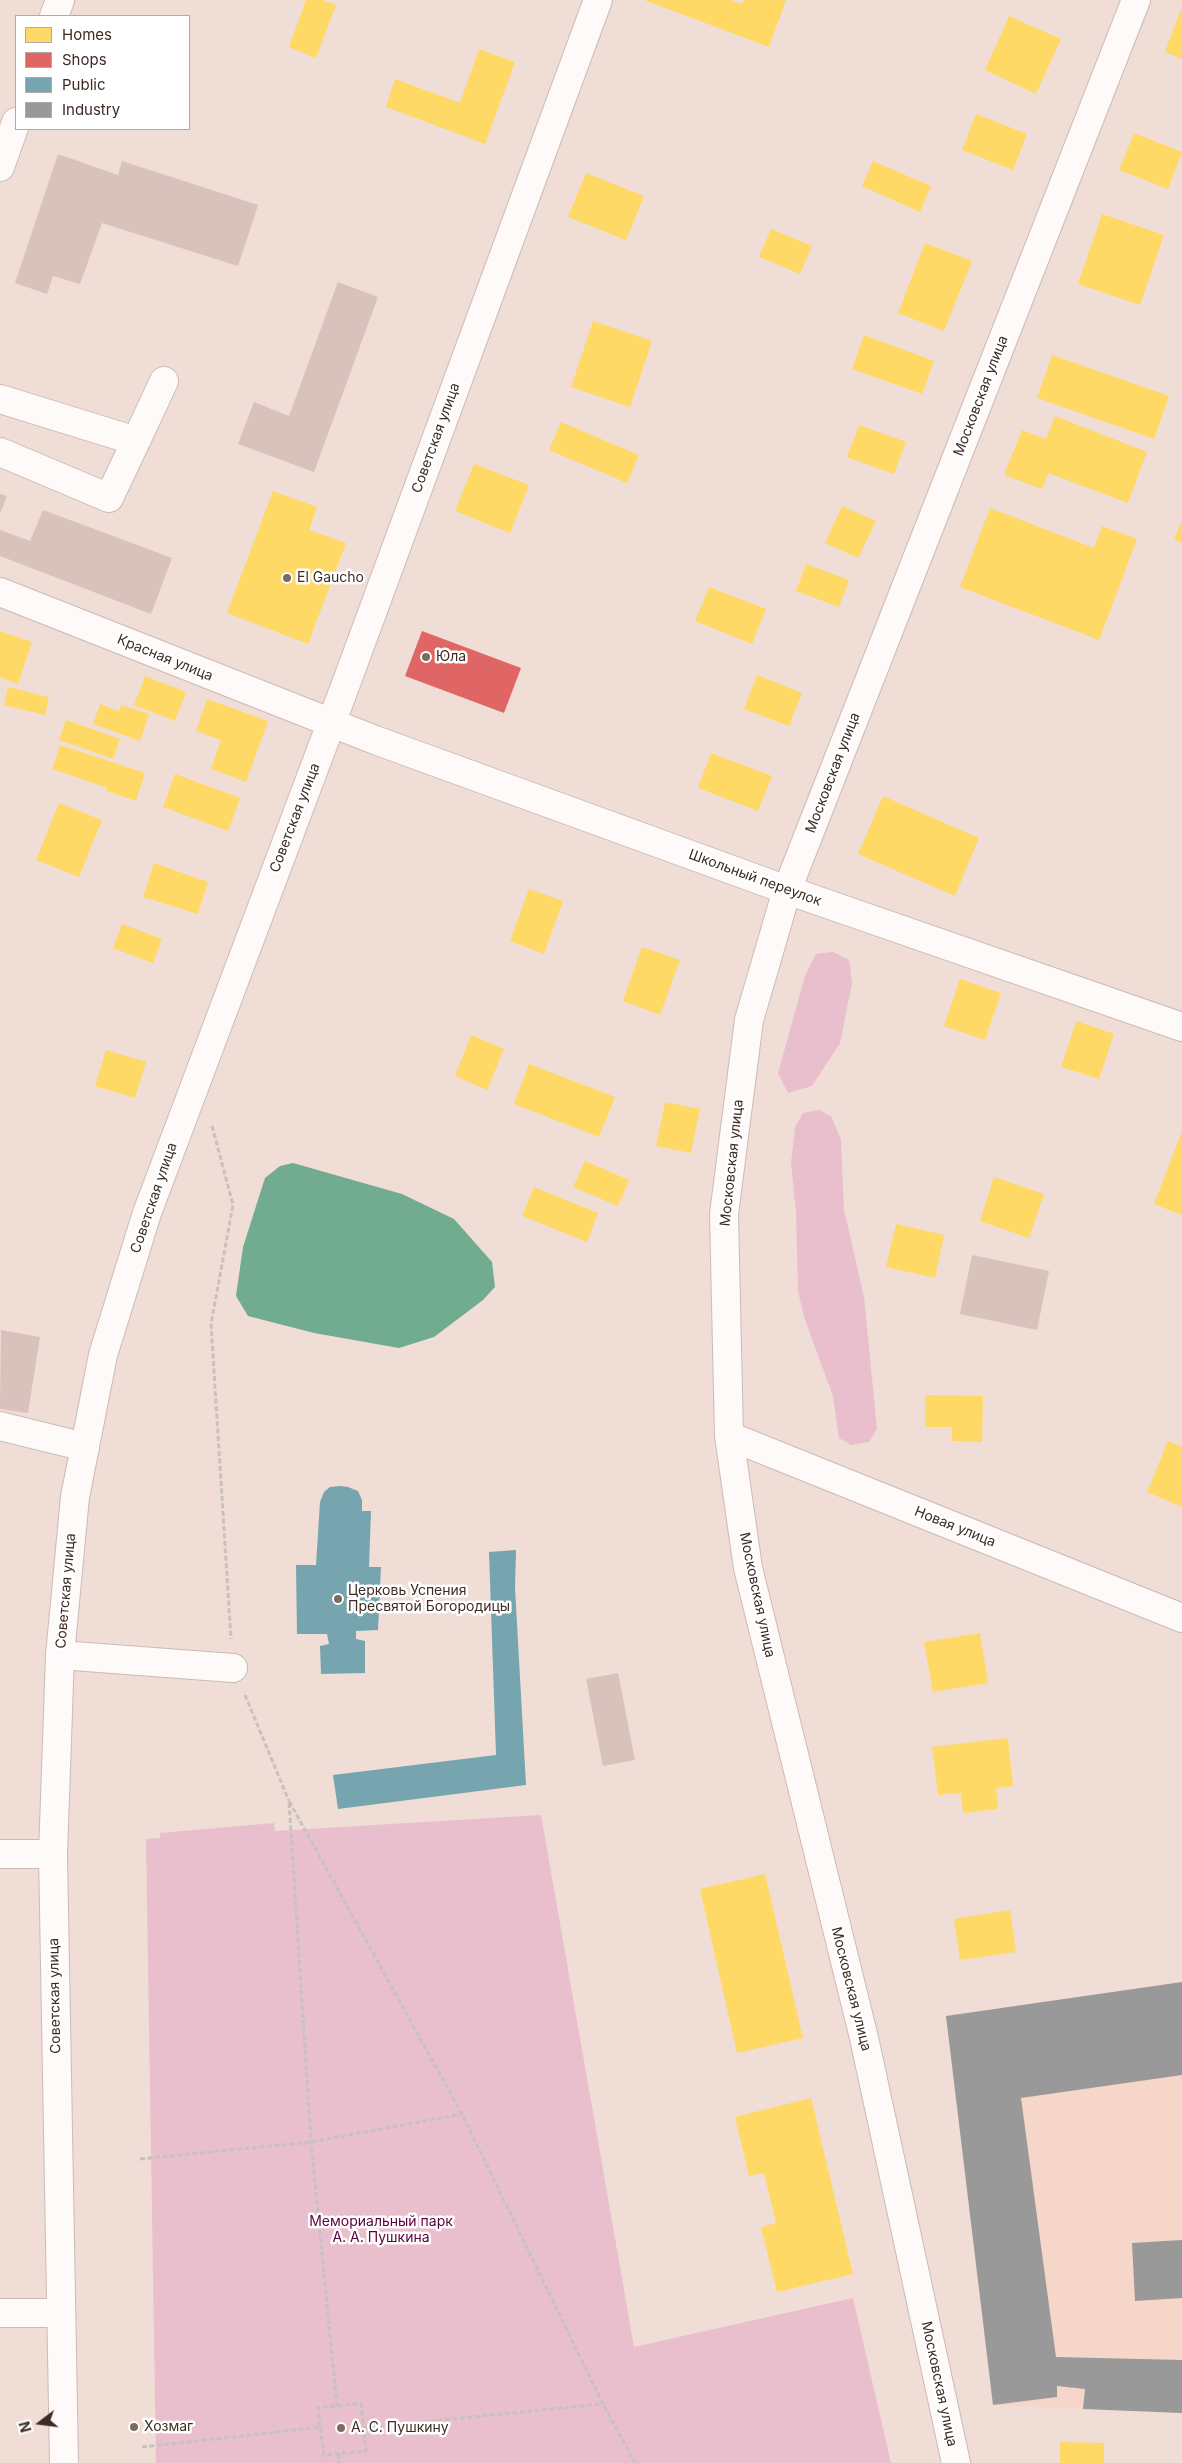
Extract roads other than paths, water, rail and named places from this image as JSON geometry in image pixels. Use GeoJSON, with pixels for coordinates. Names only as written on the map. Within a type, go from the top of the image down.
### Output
{"type":"FeatureCollection","features":[{"type":"Feature","properties":{"kind":"street"},"geometry":{"type":"LineString","coordinates":[[54,15],[60,0]]}},
{"type":"Feature","properties":{"kind":"street","name":"Советская улица"},"geometry":{"type":"LineString","coordinates":[[64,2463],[53,1854],[60,1655],[75,1497],[103,1355],[147,1213],[331,724],[598,0]]}},
{"type":"Feature","properties":{"kind":"street","name":"Московская улица"},"geometry":{"type":"LineString","coordinates":[[956,2463],[864,2038],[748,1568],[728,1436],[724,1214],[749,1020],[787,890],[1136,0]]}},
{"type":"Feature","properties":{"kind":"street"},"geometry":{"type":"LineString","coordinates":[[0,167],[15,125]]}},
{"type":"Feature","properties":{"kind":"street"},"geometry":{"type":"LineString","coordinates":[[0,452],[108,498],[164,381]]}},
{"type":"Feature","properties":{"kind":"street"},"geometry":{"type":"LineString","coordinates":[[0,399],[136,441]]}},
{"type":"Feature","properties":{"kind":"street","name":"Красная улица"},"geometry":{"type":"LineString","coordinates":[[0,592],[331,724]]}},
{"type":"Feature","properties":{"kind":"street","name":"Школьный переулок"},"geometry":{"type":"LineString","coordinates":[[331,724],[787,890],[1182,1027]]}},
{"type":"Feature","properties":{"kind":"street"},"geometry":{"type":"LineString","coordinates":[[0,1426],[85,1447]]}},
{"type":"Feature","properties":{"kind":"street","name":"Новая улица"},"geometry":{"type":"LineString","coordinates":[[728,1436],[1182,1618]]}},
{"type":"Feature","properties":{"kind":"street"},"geometry":{"type":"LineString","coordinates":[[60,1655],[233,1668]]}},
{"type":"Feature","properties":{"kind":"street"},"geometry":{"type":"LineString","coordinates":[[0,1854],[53,1854]]}},
{"type":"Feature","properties":{"kind":"street"},"geometry":{"type":"LineString","coordinates":[[0,2314],[61,2313]]}},
{"type":"Feature","properties":{"kind":"place","name":"El Gaucho"},"geometry":{"type":"Point","coordinates":[287,578]}},
{"type":"Feature","properties":{"kind":"place","name":"Юла"},"geometry":{"type":"Point","coordinates":[426,657]}},
{"type":"Feature","properties":{"kind":"place","name":"Церковь Успения Пресвятой Богородицы"},"geometry":{"type":"Point","coordinates":[338,1599]}},
{"type":"Feature","properties":{"kind":"place","name":"Хозмаг"},"geometry":{"type":"Point","coordinates":[134,2427]}},
{"type":"Feature","properties":{"kind":"place","name":"А. С. Пушкину"},"geometry":{"type":"Point","coordinates":[341,2428]}},
{"type":"Feature","properties":{"kind":"park label","name":"Мемориальный парк А. А. Пушкина"},"geometry":{"type":"Point","coordinates":[381,2230]}}]}
